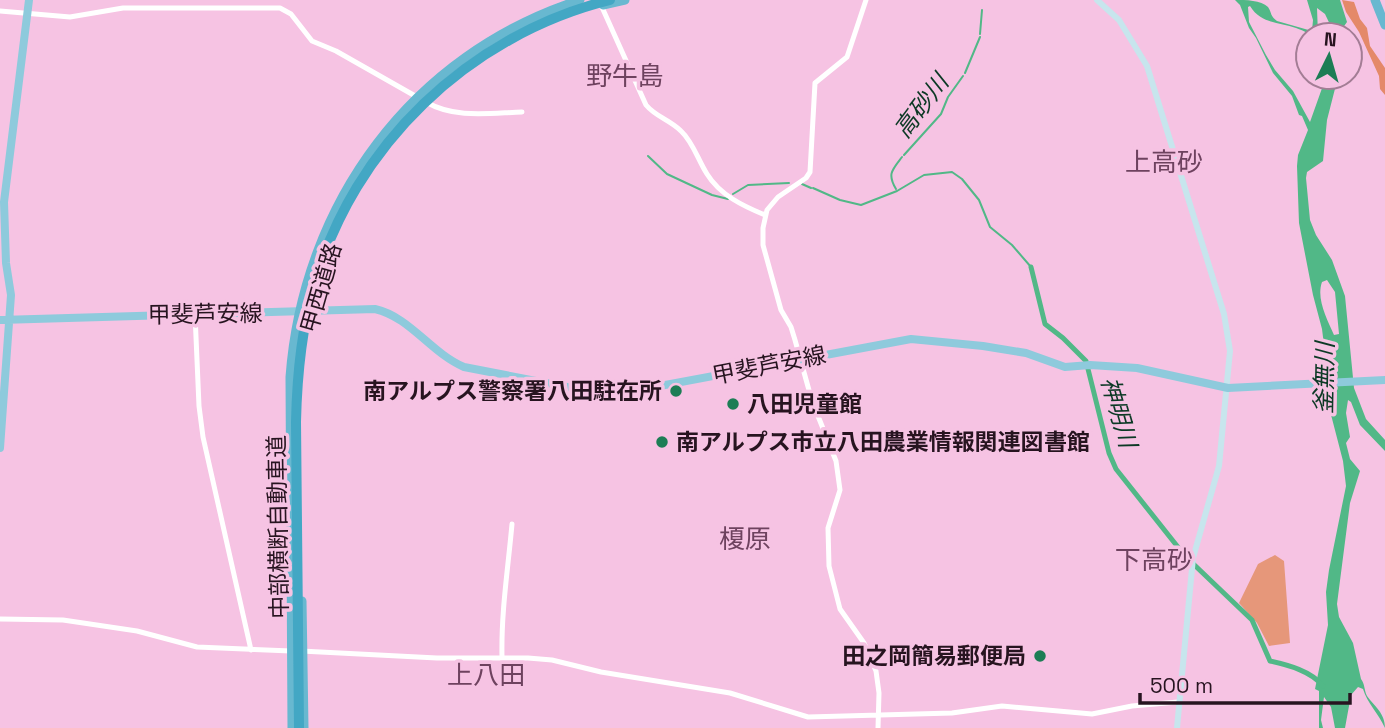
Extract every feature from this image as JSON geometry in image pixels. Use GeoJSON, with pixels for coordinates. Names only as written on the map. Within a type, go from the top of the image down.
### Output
{"type":"FeatureCollection","features":[{"type":"Feature","properties":{"kind":"highway","name":"甲西道路"},"geometry":{"type":"LineString","coordinates":[[292,728],[289,415],[293,345],[299,312],[318,246],[341,199],[380,139],[416,97],[493,39],[534,18],[580,0]]}},
{"type":"Feature","properties":{"kind":"highway","name":"甲西道路"},"geometry":{"type":"LineString","coordinates":[[302,728],[303,364],[311,312],[325,262],[348,209],[389,146],[428,104],[461,75],[506,45],[553,22],[603,2],[625,0]]}},
{"type":"Feature","properties":{"kind":"highway"},"geometry":{"type":"LineString","coordinates":[[1377,0],[1385,14]]}},
{"type":"Feature","properties":{"kind":"highway"},"geometry":{"type":"LineString","coordinates":[[1377,0],[1385,25]]}},
{"type":"Feature","properties":{"kind":"highway","name":"中部横断自動車道"},"geometry":{"type":"LineString","coordinates":[[302,728],[296,422],[298,375],[304,327],[314,284],[335,227],[372,163],[405,122],[452,78],[504,42],[554,18],[603,2]]}},
{"type":"Feature","properties":{"kind":"main road"},"geometry":{"type":"LineString","coordinates":[[0,448],[4,320],[11,287],[6,269],[4,202],[29,0]]}},
{"type":"Feature","properties":{"kind":"main road"},"geometry":{"type":"LineString","coordinates":[[1097,0],[1119,20],[1149,72],[1228,330],[1228,388],[1219,466],[1191,568],[1177,728]]}},
{"type":"Feature","properties":{"kind":"main road","name":"甲斐芦安線"},"geometry":{"type":"LineString","coordinates":[[4,320],[311,312],[368,308],[383,311],[402,321],[447,359],[464,367],[606,394],[901,339],[925,339],[1026,353],[1065,367],[1086,365],[1138,368],[1228,388],[1385,380]]}},
{"type":"Feature","properties":{"kind":"street"},"geometry":{"type":"LineString","coordinates":[[866,0],[847,57],[816,83],[813,162],[809,176],[771,204],[765,215],[762,235],[781,310],[791,327],[812,401],[838,468],[839,498],[828,528],[829,566],[840,608],[864,643],[876,671],[879,685],[878,728]]}},
{"type":"Feature","properties":{"kind":"street"},"geometry":{"type":"LineString","coordinates":[[603,2],[646,105],[654,114],[684,134],[709,178],[722,191],[737,202],[765,215]]}},
{"type":"Feature","properties":{"kind":"street"},"geometry":{"type":"LineString","coordinates":[[0,11],[70,18],[123,8],[280,8],[291,14],[312,41],[331,48],[444,111],[459,114],[522,112]]}},
{"type":"Feature","properties":{"kind":"street"},"geometry":{"type":"LineString","coordinates":[[195,314],[203,437],[251,650]]}},
{"type":"Feature","properties":{"kind":"street"},"geometry":{"type":"LineString","coordinates":[[502,657],[502,610],[507,586],[512,524]]}},
{"type":"Feature","properties":{"kind":"street"},"geometry":{"type":"LineString","coordinates":[[0,619],[63,620],[137,631],[197,647],[437,658],[502,657],[551,660],[601,672],[730,693],[808,717],[951,713],[1002,706],[1092,714],[1132,706],[1178,702]]}},
{"type":"Feature","properties":{"kind":"shaded area"},"geometry":{"type":"Polygon","coordinates":[[[1235,0],[1261,3],[1268,7],[1277,21],[1294,26],[1271,22],[1248,7],[1249,22],[1266,55],[1293,91],[1310,122],[1321,91],[1334,91],[1327,120],[1323,161],[1307,172],[1310,220],[1332,260],[1345,296],[1354,388],[1366,419],[1385,440],[1385,451],[1360,425],[1348,400],[1346,413],[1350,437],[1346,443],[1350,459],[1360,471],[1350,503],[1337,604],[1339,617],[1353,643],[1366,694],[1381,714],[1385,728],[1363,689],[1358,687],[1351,695],[1345,728],[1335,728],[1331,707],[1324,697],[1321,720],[1323,728],[1319,728],[1319,691],[1315,689],[1328,625],[1326,592],[1329,570],[1346,486],[1343,461],[1329,407],[1330,393],[1322,329],[1299,223],[1298,155],[1308,130],[1292,96],[1273,73],[1240,5],[1235,0]],[[1327,280],[1322,282],[1321,302],[1334,335],[1339,334],[1335,292],[1327,280]]]}},
{"type":"Feature","properties":{"kind":"shaded area"},"geometry":{"type":"Polygon","coordinates":[[[1307,0],[1340,0],[1347,21],[1328,21],[1317,8],[1317,21],[1313,21],[1307,0]]]}},
{"type":"Feature","properties":{"kind":"shaded area"},"geometry":{"type":"Polygon","coordinates":[[[1342,0],[1354,2],[1362,21],[1352,21],[1342,0]]]}},
{"type":"Feature","properties":{"kind":"shaded area"},"geometry":{"type":"Polygon","coordinates":[[[1364,24],[1370,46],[1385,68],[1385,95],[1380,89],[1379,76],[1364,43],[1364,24]]]}},
{"type":"Feature","properties":{"kind":"shaded area"},"geometry":{"type":"Polygon","coordinates":[[[1275,555],[1284,561],[1290,643],[1269,646],[1257,623],[1239,603],[1258,564],[1275,555]]]}},
{"type":"Feature","properties":{"kind":"waterway","name":"高砂川"},"geometry":{"type":"LineString","coordinates":[[980,34],[982,10]]}},
{"type":"Feature","properties":{"kind":"waterway","name":"高砂川"},"geometry":{"type":"LineString","coordinates":[[965,73],[980,37]]}},
{"type":"Feature","properties":{"kind":"waterway","name":"高砂川"},"geometry":{"type":"LineString","coordinates":[[904,155],[941,114],[948,97],[963,76]]}},
{"type":"Feature","properties":{"kind":"waterway","name":"神明川"},"geometry":{"type":"LineString","coordinates":[[648,156],[667,174],[712,195],[728,199]]}},
{"type":"Feature","properties":{"kind":"waterway","name":"高砂川"},"geometry":{"type":"LineString","coordinates":[[896,189],[892,172],[902,157]]}},
{"type":"Feature","properties":{"kind":"waterway","name":"神明川"},"geometry":{"type":"LineString","coordinates":[[813,188],[840,200],[861,205],[897,191],[924,175],[952,172],[962,179],[979,200],[990,227],[1012,245],[1031,267]]}},
{"type":"Feature","properties":{"kind":"waterway","name":"神明川"},"geometry":{"type":"LineString","coordinates":[[733,194],[748,185],[789,183]]}},
{"type":"Feature","properties":{"kind":"waterway","name":"神明川"},"geometry":{"type":"LineString","coordinates":[[802,184],[811,188]]}},
{"type":"Feature","properties":{"kind":"waterway","name":"神明川"},"geometry":{"type":"LineString","coordinates":[[1031,267],[1045,324],[1086,361],[1109,453],[1116,469],[1185,556],[1252,620],[1270,661],[1306,673],[1323,686]]}},
{"type":"Feature","properties":{"kind":"place","name":"南アルプス警察署八田駐在所"},"geometry":{"type":"Point","coordinates":[676,391]}},
{"type":"Feature","properties":{"kind":"place","name":"八田児童館"},"geometry":{"type":"Point","coordinates":[733,404]}},
{"type":"Feature","properties":{"kind":"place","name":"南アルプス市立八田農業情報関連図書館"},"geometry":{"type":"Point","coordinates":[662,442]}},
{"type":"Feature","properties":{"kind":"place","name":"田之岡簡易郵便局"},"geometry":{"type":"Point","coordinates":[1040,656]}},
{"type":"Feature","properties":{"kind":"district","name":"野牛島"},"geometry":{"type":"Point","coordinates":[625,76]}},
{"type":"Feature","properties":{"kind":"district","name":"上高砂"},"geometry":{"type":"Point","coordinates":[1164,162]}},
{"type":"Feature","properties":{"kind":"district","name":"榎原"},"geometry":{"type":"Point","coordinates":[745,539]}},
{"type":"Feature","properties":{"kind":"district","name":"下高砂"},"geometry":{"type":"Point","coordinates":[1154,560]}},
{"type":"Feature","properties":{"kind":"district","name":"上八田"},"geometry":{"type":"Point","coordinates":[486,675]}},
{"type":"Feature","properties":{"kind":"water label","name":"釜無川"},"geometry":{"type":"Point","coordinates":[1324,378]}}]}
